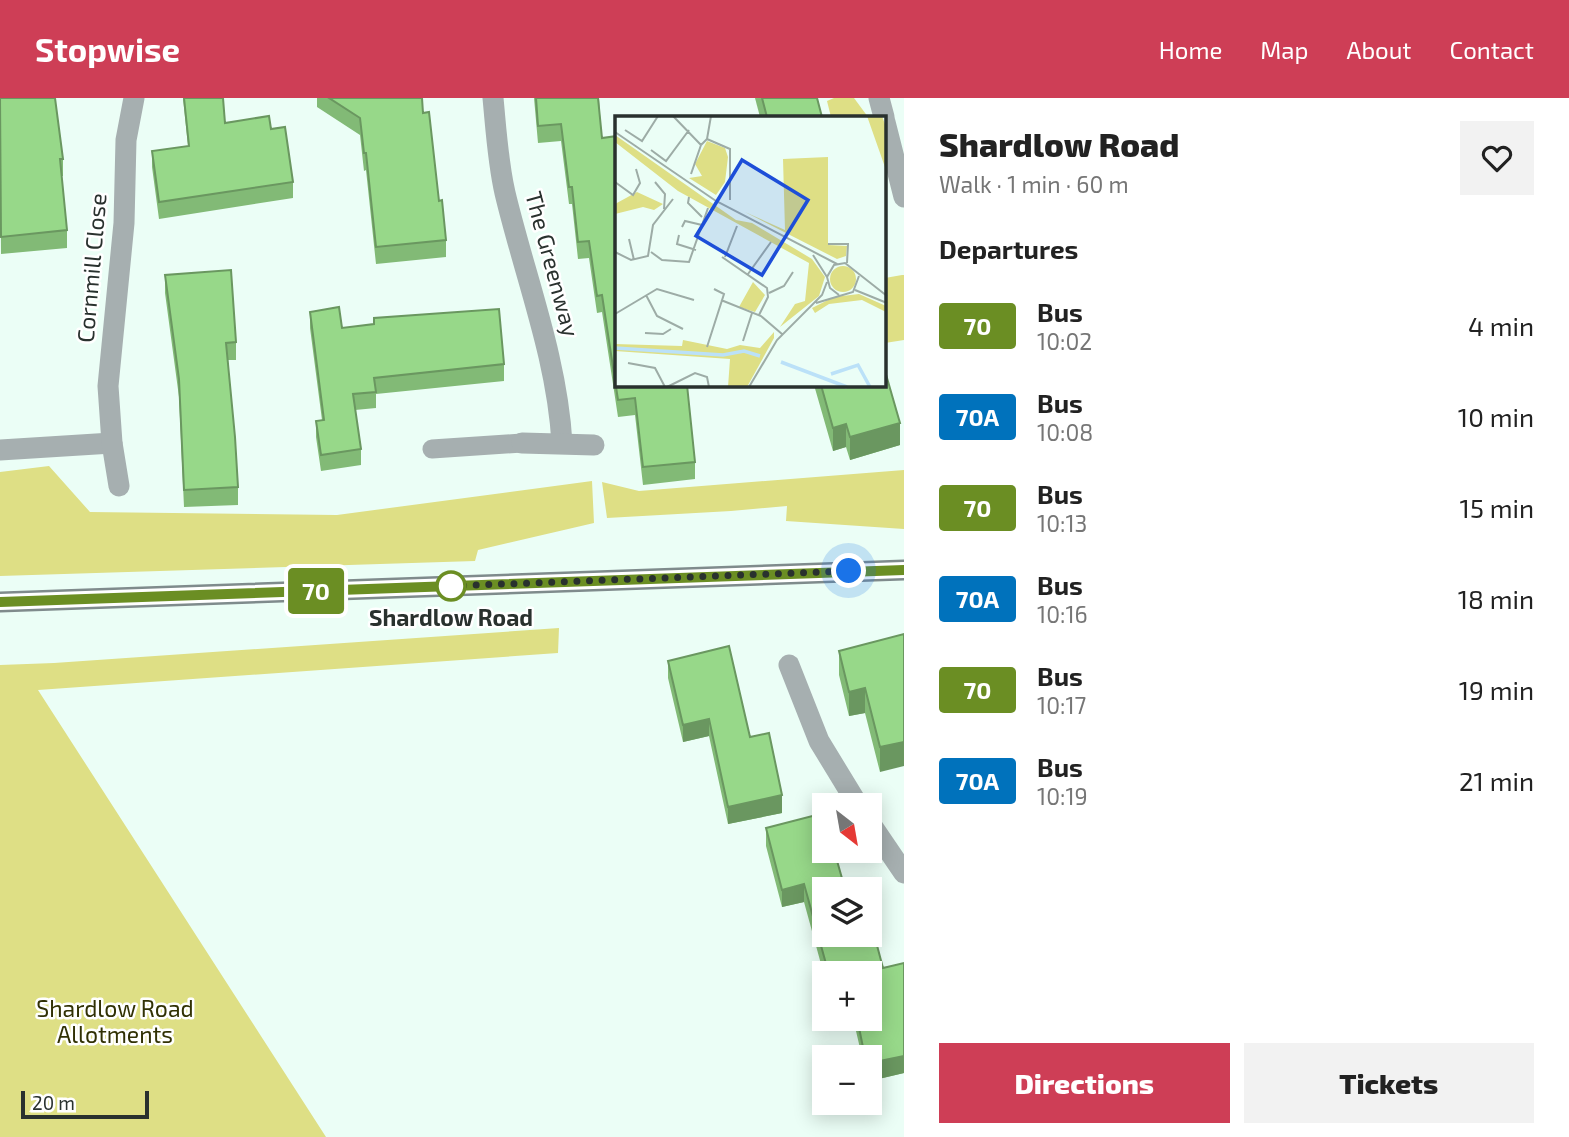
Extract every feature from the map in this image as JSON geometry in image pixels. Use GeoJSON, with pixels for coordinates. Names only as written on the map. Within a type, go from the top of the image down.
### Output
{"type":"FeatureCollection","features":[{"type":"Feature","properties":{"kind":"street","name":"Cornmill Close"},"geometry":{"type":"LineString","coordinates":[[119,486],[112,443],[108,386],[124,223],[126,140],[134,98]]}},
{"type":"Feature","properties":{"kind":"street","name":"The Greenway"},"geometry":{"type":"LineString","coordinates":[[493,98],[505,190],[543,327],[560,410],[562,443]]}},
{"type":"Feature","properties":{"kind":"street"},"geometry":{"type":"LineString","coordinates":[[879,98],[883,116]]}},
{"type":"Feature","properties":{"kind":"street"},"geometry":{"type":"LineString","coordinates":[[886,127],[904,197]]}},
{"type":"Feature","properties":{"kind":"street"},"geometry":{"type":"LineString","coordinates":[[0,450],[112,443]]}},
{"type":"Feature","properties":{"kind":"street"},"geometry":{"type":"LineString","coordinates":[[522,443],[594,445]]}},
{"type":"Feature","properties":{"kind":"street"},"geometry":{"type":"LineString","coordinates":[[0,602],[904,569]]}},
{"type":"Feature","properties":{"kind":"street"},"geometry":{"type":"LineString","coordinates":[[789,665],[819,741],[851,793]]}},
{"type":"Feature","properties":{"kind":"street"},"geometry":{"type":"LineString","coordinates":[[882,840],[902,868]]}},
{"type":"Feature","properties":{"kind":"lane"},"geometry":{"type":"LineString","coordinates":[[432,449],[522,443]]}},
{"type":"Feature","properties":{"kind":"green space"},"geometry":{"type":"Polygon","coordinates":[[[834,98],[854,98],[867,116],[831,116],[827,101],[834,98]]]}},
{"type":"Feature","properties":{"kind":"green space"},"geometry":{"type":"Polygon","coordinates":[[[904,275],[904,340],[886,343],[886,278],[904,275]]]}},
{"type":"Feature","properties":{"kind":"green space"},"geometry":{"type":"Polygon","coordinates":[[[49,466],[90,512],[337,515],[592,481],[594,523],[478,550],[475,561],[0,576],[0,472],[49,466]]]}},
{"type":"Feature","properties":{"kind":"green space"},"geometry":{"type":"Polygon","coordinates":[[[904,470],[904,529],[786,521],[787,506],[607,518],[602,482],[639,491],[904,470]]]}},
{"type":"Feature","properties":{"kind":"green space","name":"Shardlow Road Allotments"},"geometry":{"type":"Polygon","coordinates":[[[559,628],[558,653],[38,690],[326,1137],[0,1137],[0,665],[559,628]]]}},
{"type":"Feature","properties":{"kind":"building"},"geometry":{"type":"Polygon","coordinates":[[[0,98],[55,98],[63,159],[60,159],[67,230],[1,237],[0,98]]]}},
{"type":"Feature","properties":{"kind":"building"},"geometry":{"type":"Polygon","coordinates":[[[184,98],[223,98],[225,123],[269,116],[271,129],[285,127],[293,182],[159,202],[152,151],[189,146],[184,98]]]}},
{"type":"Feature","properties":{"kind":"building"},"geometry":{"type":"Polygon","coordinates":[[[329,98],[422,98],[423,113],[429,112],[446,240],[376,247],[360,118],[329,98]]]}},
{"type":"Feature","properties":{"kind":"building"},"geometry":{"type":"Polygon","coordinates":[[[536,98],[598,98],[602,138],[615,136],[615,380],[602,295],[597,296],[589,241],[578,242],[561,124],[538,126],[536,98]]]}},
{"type":"Feature","properties":{"kind":"building"},"geometry":{"type":"Polygon","coordinates":[[[762,98],[817,98],[822,116],[767,116],[762,98]]]}},
{"type":"Feature","properties":{"kind":"building"},"geometry":{"type":"Polygon","coordinates":[[[231,270],[236,342],[226,343],[238,487],[184,490],[179,379],[165,275],[231,270]]]}},
{"type":"Feature","properties":{"kind":"building"},"geometry":{"type":"Polygon","coordinates":[[[339,307],[342,328],[374,324],[374,318],[499,309],[504,364],[374,378],[376,392],[353,394],[361,449],[321,455],[316,421],[324,420],[310,312],[339,307]]]}},
{"type":"Feature","properties":{"kind":"building"},"geometry":{"type":"Polygon","coordinates":[[[886,374],[900,423],[850,437],[846,424],[833,428],[822,387],[886,387],[886,374]]]}},
{"type":"Feature","properties":{"kind":"building"},"geometry":{"type":"Polygon","coordinates":[[[616,387],[687,387],[695,462],[643,467],[635,398],[618,400],[616,387]]]}},
{"type":"Feature","properties":{"kind":"building"},"geometry":{"type":"Polygon","coordinates":[[[904,634],[904,742],[880,747],[865,688],[849,692],[839,651],[904,634]]]}},
{"type":"Feature","properties":{"kind":"building"},"geometry":{"type":"Polygon","coordinates":[[[729,646],[750,737],[769,733],[782,795],[728,807],[709,719],[683,725],[668,661],[729,646]]]}},
{"type":"Feature","properties":{"kind":"building"},"geometry":{"type":"Polygon","coordinates":[[[812,816],[812,863],[838,863],[842,877],[812,877],[812,913],[804,884],[782,890],[766,828],[812,816]]]}},
{"type":"Feature","properties":{"kind":"building"},"geometry":{"type":"Polygon","coordinates":[[[821,947],[877,947],[881,961],[825,961],[821,947]]]}},
{"type":"Feature","properties":{"kind":"building"},"geometry":{"type":"Polygon","coordinates":[[[904,963],[904,1056],[882,1061],[882,1045],[863,1045],[860,1031],[882,1031],[882,964],[883,968],[904,963]]]}},
{"type":"Feature","properties":{"kind":"bus line","name":"70"},"geometry":{"type":"LineString","coordinates":[[0,602],[904,570]]}},
{"type":"Feature","properties":{"kind":"place","name":"Shardlow Road"},"geometry":{"type":"Point","coordinates":[451,586]}},
{"type":"Feature","properties":{"kind":"route"},"geometry":{"type":"LineString","coordinates":[[451,586],[849,571]]}}]}
